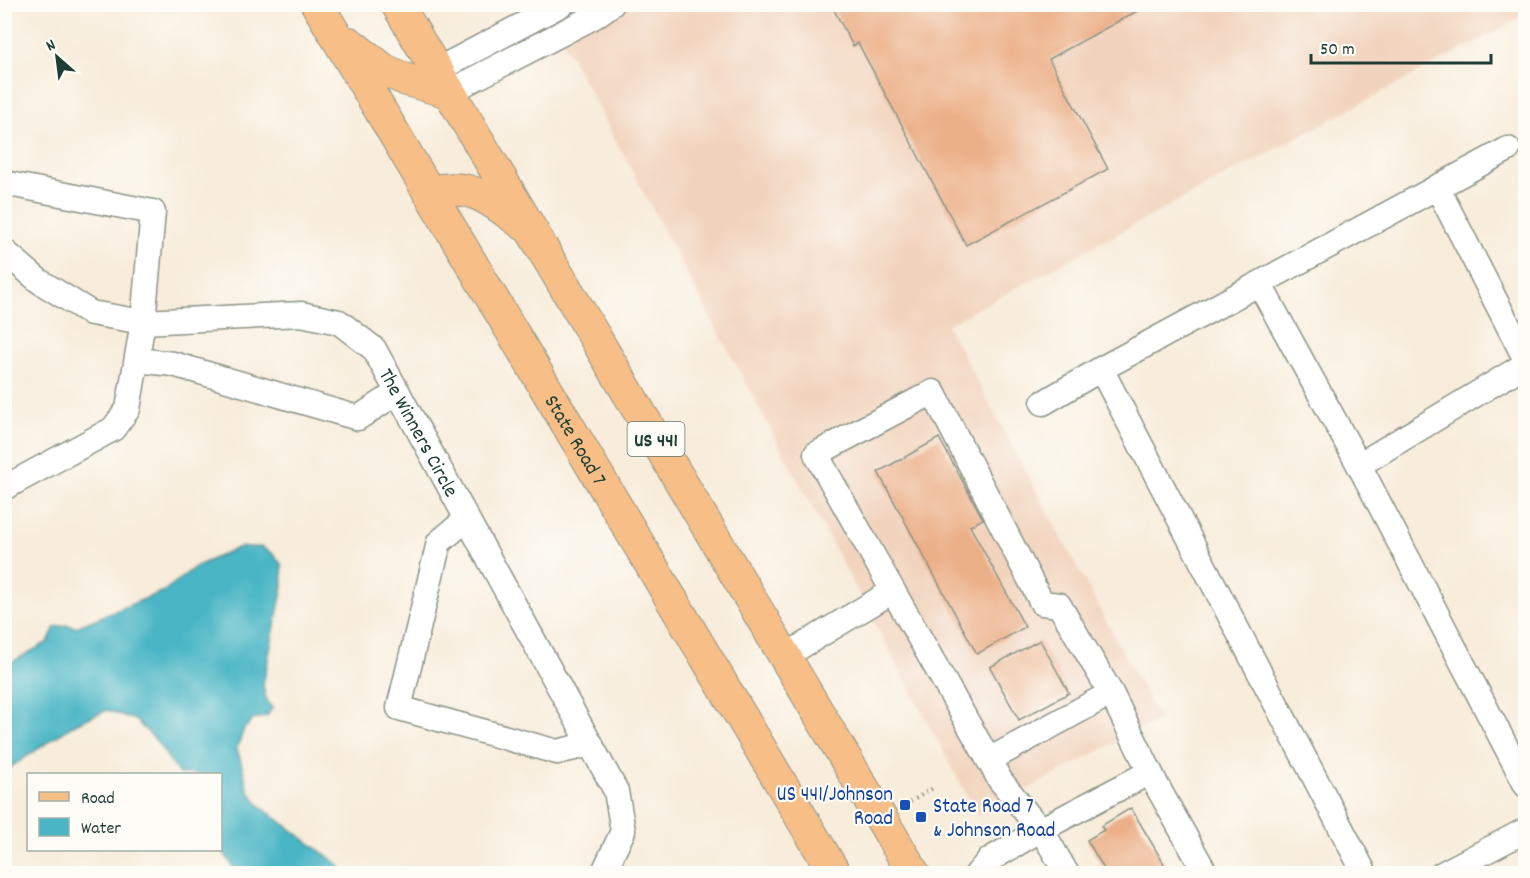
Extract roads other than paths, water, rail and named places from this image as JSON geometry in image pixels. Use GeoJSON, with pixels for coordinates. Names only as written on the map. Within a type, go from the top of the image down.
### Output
{"type":"FeatureCollection","features":[{"type":"Feature","properties":{"kind":"main road","name":"State Road 7"},"geometry":{"type":"LineString","coordinates":[[318,4],[834,873]]}},
{"type":"Feature","properties":{"kind":"main road","name":"US 441"},"geometry":{"type":"LineString","coordinates":[[397,4],[914,873]]}},
{"type":"Feature","properties":{"kind":"main road"},"geometry":{"type":"LineString","coordinates":[[334,31],[384,70],[407,80],[443,81]]}},
{"type":"Feature","properties":{"kind":"main road"},"geometry":{"type":"LineString","coordinates":[[430,192],[447,188],[465,189],[487,198],[533,232]]}},
{"type":"Feature","properties":{"kind":"street"},"geometry":{"type":"LineString","coordinates":[[443,81],[562,4]]}},
{"type":"Feature","properties":{"kind":"street"},"geometry":{"type":"LineString","coordinates":[[443,81],[595,16],[612,4]]}},
{"type":"Feature","properties":{"kind":"street"},"geometry":{"type":"LineString","coordinates":[[1043,403],[1101,369],[1508,149]]}},
{"type":"Feature","properties":{"kind":"street"},"geometry":{"type":"LineString","coordinates":[[4,183],[153,212],[143,322],[128,410],[113,429],[4,488]]}},
{"type":"Feature","properties":{"kind":"street"},"geometry":{"type":"LineString","coordinates":[[1359,465],[1526,362],[1437,187]]}},
{"type":"Feature","properties":{"kind":"street","name":"The Winners Circle"},"geometry":{"type":"LineString","coordinates":[[4,251],[39,281],[91,313],[143,322],[301,314],[339,322],[374,349],[616,791],[622,831],[603,873]]}},
{"type":"Feature","properties":{"kind":"street"},"geometry":{"type":"LineString","coordinates":[[1260,285],[1359,465],[1526,785]]}},
{"type":"Feature","properties":{"kind":"street"},"geometry":{"type":"LineString","coordinates":[[137,360],[173,364],[358,418],[398,392]]}},
{"type":"Feature","properties":{"kind":"street"},"geometry":{"type":"LineString","coordinates":[[1101,369],[1365,873]]}},
{"type":"Feature","properties":{"kind":"street"},"geometry":{"type":"LineString","coordinates":[[1067,873],[1040,830],[1000,780],[816,454],[933,392],[1042,603],[1059,605],[1111,693],[1150,772],[1206,873]]}},
{"type":"Feature","properties":{"kind":"street"},"geometry":{"type":"LineString","coordinates":[[467,519],[439,542],[399,708],[557,752],[591,744]]}},
{"type":"Feature","properties":{"kind":"street"},"geometry":{"type":"LineString","coordinates":[[785,656],[893,591]]}},
{"type":"Feature","properties":{"kind":"street"},"geometry":{"type":"LineString","coordinates":[[989,760],[1111,693]]}},
{"type":"Feature","properties":{"kind":"street"},"geometry":{"type":"LineString","coordinates":[[977,873],[989,860],[1040,830],[1150,772]]}},
{"type":"Feature","properties":{"kind":"street"},"geometry":{"type":"LineString","coordinates":[[1442,873],[1526,830]]}},
{"type":"Feature","properties":{"kind":"water"},"geometry":{"type":"Polygon","coordinates":[[[239,547],[261,547],[272,553],[282,565],[283,586],[263,685],[266,698],[272,708],[267,716],[254,719],[244,729],[237,748],[249,792],[261,807],[338,864],[343,873],[237,873],[222,850],[222,773],[178,773],[155,739],[135,720],[107,710],[77,723],[5,771],[5,666],[48,642],[55,627],[66,625],[76,627],[164,591],[195,567],[239,547]]]}},
{"type":"Feature","properties":{"kind":"place","name":"US 441/Johnson Road"},"geometry":{"type":"Point","coordinates":[905,805]}},
{"type":"Feature","properties":{"kind":"place","name":"State Road 7 & Johnson Road"},"geometry":{"type":"Point","coordinates":[921,817]}}]}
